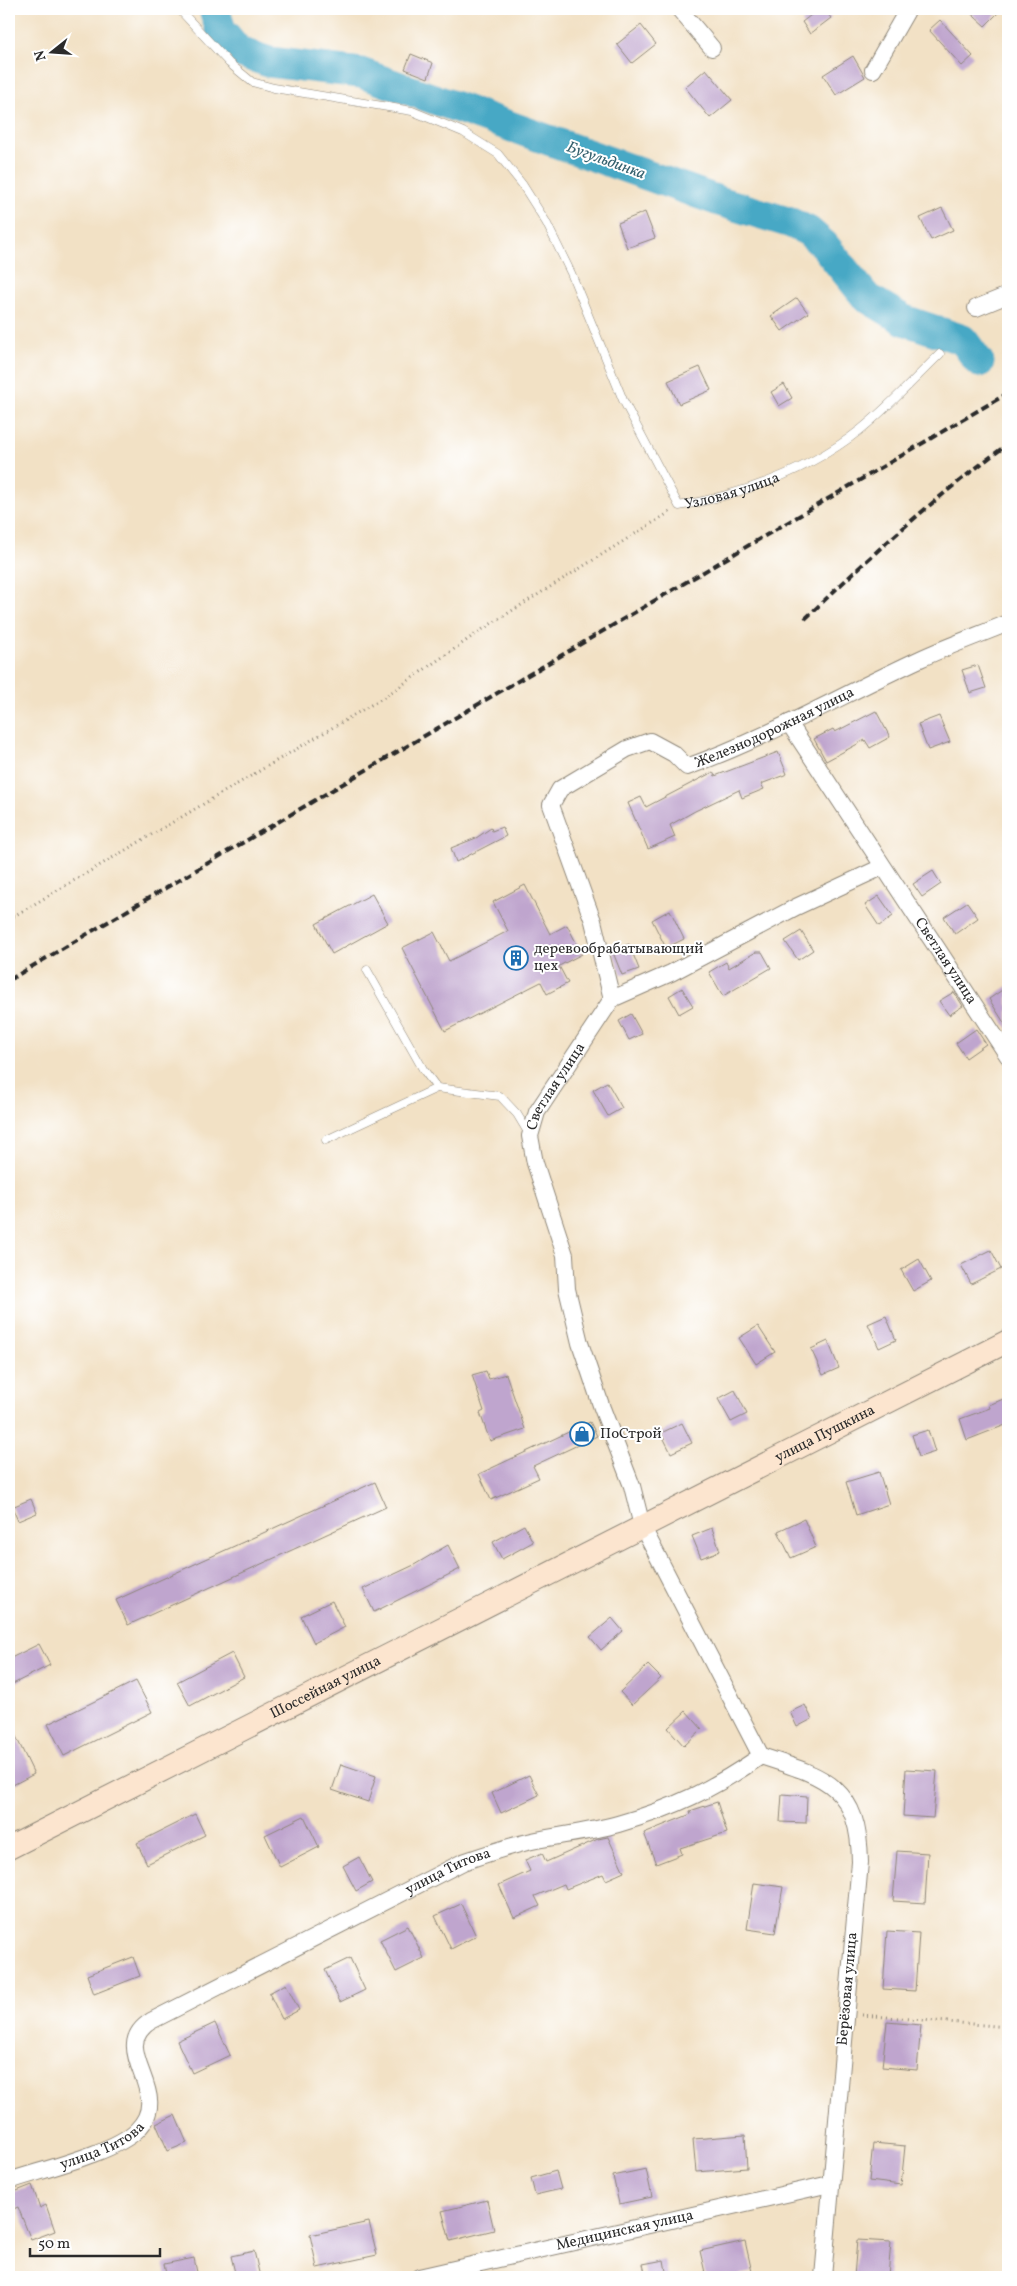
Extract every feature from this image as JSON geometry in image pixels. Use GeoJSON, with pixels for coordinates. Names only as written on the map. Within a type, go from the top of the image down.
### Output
{"type":"FeatureCollection","features":[{"type":"Feature","properties":{"kind":"main road","name":"улица Пушкина"},"geometry":{"type":"LineString","coordinates":[[642,1526],[1008,1341]]}},
{"type":"Feature","properties":{"kind":"main road","name":"Шоссейная улица"},"geometry":{"type":"LineString","coordinates":[[9,1848],[642,1526]]}},
{"type":"Feature","properties":{"kind":"street"},"geometry":{"type":"LineString","coordinates":[[679,9],[712,48]]}},
{"type":"Feature","properties":{"kind":"street"},"geometry":{"type":"LineString","coordinates":[[874,70],[908,9]]}},
{"type":"Feature","properties":{"kind":"street"},"geometry":{"type":"LineString","coordinates":[[976,308],[1008,295]]}},
{"type":"Feature","properties":{"kind":"street","name":"Железнодорожная улица"},"geometry":{"type":"LineString","coordinates":[[612,999],[593,921],[551,805],[560,789],[627,749],[650,741],[674,754],[687,767],[789,723],[922,658],[1008,623]]}},
{"type":"Feature","properties":{"kind":"street","name":"Светлая улица"},"geometry":{"type":"LineString","coordinates":[[789,723],[1008,1056]]}},
{"type":"Feature","properties":{"kind":"street"},"geometry":{"type":"LineString","coordinates":[[612,999],[671,973],[796,907],[882,867]]}},
{"type":"Feature","properties":{"kind":"street","name":"Светлая улица"},"geometry":{"type":"LineString","coordinates":[[612,999],[537,1112],[530,1136],[535,1163],[565,1255],[567,1289],[580,1343],[602,1408],[632,1486],[642,1526]]}},
{"type":"Feature","properties":{"kind":"street"},"geometry":{"type":"LineString","coordinates":[[642,1526],[761,1756]]}},
{"type":"Feature","properties":{"kind":"street","name":"Берёзовая улица"},"geometry":{"type":"LineString","coordinates":[[761,1756],[801,1769],[828,1783],[845,1800],[856,1819],[859,1835],[860,1862],[823,2277]]}},
{"type":"Feature","properties":{"kind":"street","name":"улица Титова"},"geometry":{"type":"LineString","coordinates":[[9,2181],[110,2147],[127,2138],[141,2126],[145,2120],[150,2099],[148,2088],[134,2050],[134,2041],[139,2030],[151,2021],[464,1862],[498,1850],[616,1824],[661,1811],[713,1788],[761,1756]]}},
{"type":"Feature","properties":{"kind":"street","name":"Медицинская улица"},"geometry":{"type":"LineString","coordinates":[[419,2277],[830,2184]]}},
{"type":"Feature","properties":{"kind":"lane","name":"Узловая улица"},"geometry":{"type":"LineString","coordinates":[[179,9],[229,63],[252,82],[274,88],[412,111],[463,132],[498,154],[522,184],[546,222],[571,273],[623,400],[679,506],[713,500],[757,486],[785,475],[821,455],[860,430],[940,354]]}},
{"type":"Feature","properties":{"kind":"lane"},"geometry":{"type":"LineString","coordinates":[[367,970],[423,1070],[437,1088]]}},
{"type":"Feature","properties":{"kind":"lane"},"geometry":{"type":"LineString","coordinates":[[326,1140],[437,1088],[500,1096],[517,1114],[530,1136]]}},
{"type":"Feature","properties":{"kind":"path"},"geometry":{"type":"LineString","coordinates":[[9,919],[386,696],[486,627],[679,506]]}},
{"type":"Feature","properties":{"kind":"path"},"geometry":{"type":"LineString","coordinates":[[846,2013],[1008,2027]]}},
{"type":"Feature","properties":{"kind":"building"},"geometry":{"type":"Polygon","coordinates":[[[819,9],[824,9],[831,18],[810,34],[802,22],[819,9]]]}},
{"type":"Feature","properties":{"kind":"building"},"geometry":{"type":"Polygon","coordinates":[[[966,9],[1002,9],[985,26],[966,9]]]}},
{"type":"Feature","properties":{"kind":"building"},"geometry":{"type":"Polygon","coordinates":[[[940,20],[973,56],[962,66],[929,30],[940,20]]]}},
{"type":"Feature","properties":{"kind":"building"},"geometry":{"type":"Polygon","coordinates":[[[641,25],[656,44],[632,63],[617,44],[641,25]]]}},
{"type":"Feature","properties":{"kind":"building"},"geometry":{"type":"Polygon","coordinates":[[[411,54],[433,63],[428,78],[405,69],[411,54]]]}},
{"type":"Feature","properties":{"kind":"building"},"geometry":{"type":"Polygon","coordinates":[[[853,56],[865,77],[836,95],[823,75],[853,56]]]}},
{"type":"Feature","properties":{"kind":"building"},"geometry":{"type":"Polygon","coordinates":[[[706,69],[732,100],[710,118],[685,87],[706,69]]]}},
{"type":"Feature","properties":{"kind":"building"},"geometry":{"type":"Polygon","coordinates":[[[942,208],[953,230],[931,240],[920,218],[942,208]]]}},
{"type":"Feature","properties":{"kind":"building"},"geometry":{"type":"Polygon","coordinates":[[[645,212],[655,238],[627,248],[618,223],[645,212]]]}},
{"type":"Feature","properties":{"kind":"building"},"geometry":{"type":"Polygon","coordinates":[[[797,298],[808,313],[782,331],[771,316],[797,298]]]}},
{"type":"Feature","properties":{"kind":"building"},"geometry":{"type":"Polygon","coordinates":[[[700,367],[711,390],[679,404],[668,381],[700,367]]]}},
{"type":"Feature","properties":{"kind":"building"},"geometry":{"type":"Polygon","coordinates":[[[784,384],[792,398],[779,406],[771,392],[784,384]]]}},
{"type":"Feature","properties":{"kind":"building"},"geometry":{"type":"Polygon","coordinates":[[[978,665],[986,688],[970,693],[962,670],[978,665]]]}},
{"type":"Feature","properties":{"kind":"building"},"geometry":{"type":"Polygon","coordinates":[[[876,711],[890,737],[870,748],[865,740],[826,761],[814,739],[833,729],[835,732],[876,711]]]}},
{"type":"Feature","properties":{"kind":"building"},"geometry":{"type":"Polygon","coordinates":[[[939,716],[950,742],[928,750],[918,724],[939,716]]]}},
{"type":"Feature","properties":{"kind":"building"},"geometry":{"type":"Polygon","coordinates":[[[778,752],[787,774],[761,784],[764,789],[742,798],[739,790],[695,811],[670,825],[675,837],[648,849],[628,803],[641,797],[646,807],[713,772],[715,776],[778,752]]]}},
{"type":"Feature","properties":{"kind":"building"},"geometry":{"type":"Polygon","coordinates":[[[502,827],[506,836],[456,862],[451,848],[476,838],[491,828],[492,831],[502,827]]]}},
{"type":"Feature","properties":{"kind":"building"},"geometry":{"type":"Polygon","coordinates":[[[933,871],[941,884],[922,897],[913,884],[933,871]]]}},
{"type":"Feature","properties":{"kind":"building","name":"деревообрабатывающий цех"},"geometry":{"type":"Polygon","coordinates":[[[525,885],[550,934],[567,925],[582,954],[559,966],[568,983],[547,994],[541,982],[445,1031],[402,948],[434,932],[449,961],[508,931],[493,902],[525,885]]]}},
{"type":"Feature","properties":{"kind":"building"},"geometry":{"type":"Polygon","coordinates":[[[372,894],[388,923],[332,954],[316,924],[372,894]]]}},
{"type":"Feature","properties":{"kind":"building"},"geometry":{"type":"Polygon","coordinates":[[[879,896],[893,916],[879,926],[865,905],[879,896]]]}},
{"type":"Feature","properties":{"kind":"building"},"geometry":{"type":"Polygon","coordinates":[[[967,902],[978,918],[955,934],[944,917],[967,902]]]}},
{"type":"Feature","properties":{"kind":"building"},"geometry":{"type":"Polygon","coordinates":[[[670,910],[684,939],[666,948],[652,920],[670,910]]]}},
{"type":"Feature","properties":{"kind":"building"},"geometry":{"type":"Polygon","coordinates":[[[801,931],[813,950],[798,960],[785,941],[801,931]]]}},
{"type":"Feature","properties":{"kind":"building"},"geometry":{"type":"Polygon","coordinates":[[[629,944],[639,969],[622,975],[612,950],[629,944]]]}},
{"type":"Feature","properties":{"kind":"building"},"geometry":{"type":"Polygon","coordinates":[[[756,952],[762,952],[771,968],[723,996],[709,972],[726,962],[729,968],[756,952]]]}},
{"type":"Feature","properties":{"kind":"building"},"geometry":{"type":"Polygon","coordinates":[[[1008,986],[1008,1029],[989,999],[1008,986]]]}},
{"type":"Feature","properties":{"kind":"building"},"geometry":{"type":"Polygon","coordinates":[[[682,988],[693,1006],[679,1014],[669,996],[682,988]]]}},
{"type":"Feature","properties":{"kind":"building"},"geometry":{"type":"Polygon","coordinates":[[[954,992],[963,1006],[949,1015],[939,1001],[954,992]]]}},
{"type":"Feature","properties":{"kind":"building"},"geometry":{"type":"Polygon","coordinates":[[[631,1014],[642,1034],[629,1040],[619,1021],[631,1014]]]}},
{"type":"Feature","properties":{"kind":"building"},"geometry":{"type":"Polygon","coordinates":[[[976,1029],[986,1044],[966,1058],[956,1043],[976,1029]]]}},
{"type":"Feature","properties":{"kind":"building"},"geometry":{"type":"Polygon","coordinates":[[[607,1082],[622,1108],[608,1116],[593,1090],[607,1082]]]}},
{"type":"Feature","properties":{"kind":"building"},"geometry":{"type":"Polygon","coordinates":[[[991,1250],[1001,1269],[971,1284],[961,1265],[991,1250]]]}},
{"type":"Feature","properties":{"kind":"building"},"geometry":{"type":"Polygon","coordinates":[[[919,1259],[931,1281],[913,1291],[901,1270],[919,1259]]]}},
{"type":"Feature","properties":{"kind":"building"},"geometry":{"type":"Polygon","coordinates":[[[886,1316],[896,1340],[879,1348],[868,1324],[886,1316]]]}},
{"type":"Feature","properties":{"kind":"building"},"geometry":{"type":"Polygon","coordinates":[[[758,1326],[775,1352],[756,1364],[739,1338],[758,1326]]]}},
{"type":"Feature","properties":{"kind":"building"},"geometry":{"type":"Polygon","coordinates":[[[828,1341],[839,1368],[823,1375],[811,1349],[828,1341]]]}},
{"type":"Feature","properties":{"kind":"building"},"geometry":{"type":"Polygon","coordinates":[[[486,1371],[489,1379],[506,1374],[525,1429],[490,1441],[480,1413],[484,1411],[472,1375],[486,1371]]]}},
{"type":"Feature","properties":{"kind":"building"},"geometry":{"type":"Polygon","coordinates":[[[735,1390],[747,1414],[731,1422],[718,1399],[735,1390]]]}},
{"type":"Feature","properties":{"kind":"building"},"geometry":{"type":"Polygon","coordinates":[[[1008,1397],[1008,1424],[967,1440],[960,1419],[990,1408],[989,1405],[1008,1397]]]}},
{"type":"Feature","properties":{"kind":"building"},"geometry":{"type":"Polygon","coordinates":[[[590,1422],[597,1436],[533,1466],[539,1478],[491,1500],[479,1474],[590,1422]]]}},
{"type":"Feature","properties":{"kind":"building"},"geometry":{"type":"Polygon","coordinates":[[[682,1423],[692,1443],[671,1453],[661,1433],[682,1423]]]}},
{"type":"Feature","properties":{"kind":"building"},"geometry":{"type":"Polygon","coordinates":[[[928,1430],[935,1452],[919,1457],[912,1435],[928,1430]]]}},
{"type":"Feature","properties":{"kind":"building"},"geometry":{"type":"Polygon","coordinates":[[[879,1472],[889,1504],[856,1515],[846,1482],[879,1472]]]}},
{"type":"Feature","properties":{"kind":"building"},"geometry":{"type":"Polygon","coordinates":[[[375,1482],[386,1507],[128,1625],[116,1600],[375,1482]]]}},
{"type":"Feature","properties":{"kind":"building"},"geometry":{"type":"Polygon","coordinates":[[[31,1499],[37,1513],[18,1521],[12,1507],[31,1499]]]}},
{"type":"Feature","properties":{"kind":"building"},"geometry":{"type":"Polygon","coordinates":[[[804,1519],[816,1547],[791,1558],[778,1531],[804,1519]]]}},
{"type":"Feature","properties":{"kind":"building"},"geometry":{"type":"Polygon","coordinates":[[[524,1525],[533,1542],[502,1559],[493,1542],[524,1525]]]}},
{"type":"Feature","properties":{"kind":"building"},"geometry":{"type":"Polygon","coordinates":[[[712,1528],[720,1551],[701,1558],[692,1536],[712,1528]]]}},
{"type":"Feature","properties":{"kind":"building"},"geometry":{"type":"Polygon","coordinates":[[[448,1545],[460,1569],[374,1612],[363,1589],[414,1565],[448,1545]]]}},
{"type":"Feature","properties":{"kind":"building"},"geometry":{"type":"Polygon","coordinates":[[[332,1601],[345,1627],[314,1643],[301,1616],[332,1601]]]}},
{"type":"Feature","properties":{"kind":"building"},"geometry":{"type":"Polygon","coordinates":[[[612,1618],[623,1631],[601,1650],[590,1637],[612,1618]]]}},
{"type":"Feature","properties":{"kind":"building"},"geometry":{"type":"Polygon","coordinates":[[[39,1644],[50,1665],[9,1686],[9,1659],[39,1644]]]}},
{"type":"Feature","properties":{"kind":"building"},"geometry":{"type":"Polygon","coordinates":[[[232,1653],[244,1677],[190,1706],[177,1682],[232,1653]]]}},
{"type":"Feature","properties":{"kind":"building"},"geometry":{"type":"Polygon","coordinates":[[[648,1665],[661,1678],[632,1705],[620,1692],[648,1665]]]}},
{"type":"Feature","properties":{"kind":"building"},"geometry":{"type":"Polygon","coordinates":[[[136,1681],[152,1712],[64,1756],[48,1724],[136,1681]]]}},
{"type":"Feature","properties":{"kind":"building"},"geometry":{"type":"Polygon","coordinates":[[[805,1705],[812,1719],[797,1727],[790,1712],[805,1705]]]}},
{"type":"Feature","properties":{"kind":"building"},"geometry":{"type":"Polygon","coordinates":[[[686,1711],[702,1729],[684,1746],[668,1728],[686,1711]]]}},
{"type":"Feature","properties":{"kind":"building"},"geometry":{"type":"Polygon","coordinates":[[[9,1722],[34,1774],[9,1787],[9,1722]]]}},
{"type":"Feature","properties":{"kind":"building"},"geometry":{"type":"Polygon","coordinates":[[[341,1764],[376,1776],[368,1802],[332,1790],[341,1764]]]}},
{"type":"Feature","properties":{"kind":"building"},"geometry":{"type":"Polygon","coordinates":[[[906,1769],[937,1771],[933,1818],[903,1816],[906,1769]]]}},
{"type":"Feature","properties":{"kind":"building"},"geometry":{"type":"Polygon","coordinates":[[[529,1775],[539,1795],[501,1813],[492,1793],[529,1775]]]}},
{"type":"Feature","properties":{"kind":"building"},"geometry":{"type":"Polygon","coordinates":[[[782,1794],[807,1796],[806,1823],[780,1822],[782,1794]]]}},
{"type":"Feature","properties":{"kind":"building"},"geometry":{"type":"Polygon","coordinates":[[[717,1802],[727,1833],[680,1848],[682,1854],[656,1864],[644,1833],[691,1814],[690,1811],[717,1802]]]}},
{"type":"Feature","properties":{"kind":"building"},"geometry":{"type":"Polygon","coordinates":[[[195,1814],[205,1835],[147,1864],[137,1843],[195,1814]]]}},
{"type":"Feature","properties":{"kind":"building"},"geometry":{"type":"Polygon","coordinates":[[[304,1816],[319,1847],[280,1867],[265,1835],[304,1816]]]}},
{"type":"Feature","properties":{"kind":"building"},"geometry":{"type":"Polygon","coordinates":[[[608,1837],[624,1872],[606,1880],[603,1874],[566,1889],[564,1884],[535,1896],[540,1906],[514,1918],[499,1885],[530,1871],[525,1860],[542,1853],[546,1862],[598,1839],[608,1837]]]}},
{"type":"Feature","properties":{"kind":"building"},"geometry":{"type":"Polygon","coordinates":[[[897,1851],[928,1853],[925,1903],[893,1901],[897,1851]]]}},
{"type":"Feature","properties":{"kind":"building"},"geometry":{"type":"Polygon","coordinates":[[[359,1857],[372,1882],[356,1891],[343,1866],[359,1857]]]}},
{"type":"Feature","properties":{"kind":"building"},"geometry":{"type":"Polygon","coordinates":[[[754,1883],[783,1887],[775,1933],[747,1929],[754,1883]]]}},
{"type":"Feature","properties":{"kind":"building"},"geometry":{"type":"Polygon","coordinates":[[[461,1904],[476,1936],[451,1949],[435,1916],[461,1904]]]}},
{"type":"Feature","properties":{"kind":"building"},"geometry":{"type":"Polygon","coordinates":[[[408,1926],[424,1958],[396,1972],[380,1940],[408,1926]]]}},
{"type":"Feature","properties":{"kind":"building"},"geometry":{"type":"Polygon","coordinates":[[[887,1931],[919,1933],[915,1991],[883,1989],[887,1931]]]}},
{"type":"Feature","properties":{"kind":"building"},"geometry":{"type":"Polygon","coordinates":[[[133,1957],[140,1976],[94,1994],[87,1975],[133,1957]]]}},
{"type":"Feature","properties":{"kind":"building"},"geometry":{"type":"Polygon","coordinates":[[[350,1958],[365,1990],[340,2002],[325,1970],[350,1958]]]}},
{"type":"Feature","properties":{"kind":"building"},"geometry":{"type":"Polygon","coordinates":[[[286,1984],[299,2010],[282,2019],[269,1993],[286,1984]]]}},
{"type":"Feature","properties":{"kind":"building"},"geometry":{"type":"Polygon","coordinates":[[[887,2022],[921,2025],[917,2070],[882,2067],[887,2022]]]}},
{"type":"Feature","properties":{"kind":"building"},"geometry":{"type":"Polygon","coordinates":[[[215,2023],[230,2055],[192,2073],[177,2041],[215,2023]]]}},
{"type":"Feature","properties":{"kind":"building"},"geometry":{"type":"Polygon","coordinates":[[[175,2115],[187,2143],[168,2151],[156,2124],[175,2115]]]}},
{"type":"Feature","properties":{"kind":"building"},"geometry":{"type":"Polygon","coordinates":[[[745,2135],[747,2168],[696,2172],[693,2139],[745,2135]]]}},
{"type":"Feature","properties":{"kind":"building"},"geometry":{"type":"Polygon","coordinates":[[[873,2143],[905,2146],[901,2185],[869,2181],[873,2143]]]}},
{"type":"Feature","properties":{"kind":"building"},"geometry":{"type":"Polygon","coordinates":[[[646,2169],[652,2197],[619,2204],[613,2176],[646,2169]]]}},
{"type":"Feature","properties":{"kind":"building"},"geometry":{"type":"Polygon","coordinates":[[[556,2171],[561,2189],[535,2195],[531,2178],[556,2171]]]}},
{"type":"Feature","properties":{"kind":"building"},"geometry":{"type":"Polygon","coordinates":[[[32,2185],[40,2208],[46,2205],[55,2231],[31,2240],[18,2207],[11,2210],[9,2194],[32,2185]]]}},
{"type":"Feature","properties":{"kind":"building"},"geometry":{"type":"Polygon","coordinates":[[[487,2200],[494,2230],[450,2241],[442,2211],[487,2200]]]}},
{"type":"Feature","properties":{"kind":"building"},"geometry":{"type":"Polygon","coordinates":[[[369,2222],[377,2255],[317,2268],[310,2235],[369,2222]]]}},
{"type":"Feature","properties":{"kind":"building"},"geometry":{"type":"Polygon","coordinates":[[[857,2240],[891,2242],[888,2277],[854,2277],[857,2240]]]}},
{"type":"Feature","properties":{"kind":"building"},"geometry":{"type":"Polygon","coordinates":[[[745,2241],[752,2272],[729,2277],[706,2277],[700,2251],[745,2241]]]}},
{"type":"Feature","properties":{"kind":"building"},"geometry":{"type":"Polygon","coordinates":[[[254,2251],[260,2277],[236,2277],[231,2256],[254,2251]]]}},
{"type":"Feature","properties":{"kind":"building"},"geometry":{"type":"Polygon","coordinates":[[[194,2258],[198,2277],[167,2277],[164,2264],[194,2258]]]}},
{"type":"Feature","properties":{"kind":"building"},"geometry":{"type":"Polygon","coordinates":[[[664,2260],[667,2277],[646,2277],[643,2264],[664,2260]]]}},
{"type":"Feature","properties":{"kind":"waterway","name":"Бугульдинка"},"geometry":{"type":"LineString","coordinates":[[214,9],[221,30],[239,52],[269,62],[361,73],[719,201],[791,223],[808,231],[824,245],[866,297],[904,320],[963,340],[979,362]]}},
{"type":"Feature","properties":{"kind":"railway"},"geometry":{"type":"LineString","coordinates":[[9,980],[1008,393]]}},
{"type":"Feature","properties":{"kind":"railway"},"geometry":{"type":"LineString","coordinates":[[805,619],[904,528],[1008,444]]}},
{"type":"Feature","properties":{"kind":"place","name":"деревообрабатывающий цех"},"geometry":{"type":"Point","coordinates":[516,958]}},
{"type":"Feature","properties":{"kind":"place","name":"ПоСтрой"},"geometry":{"type":"Point","coordinates":[582,1434]}}]}
